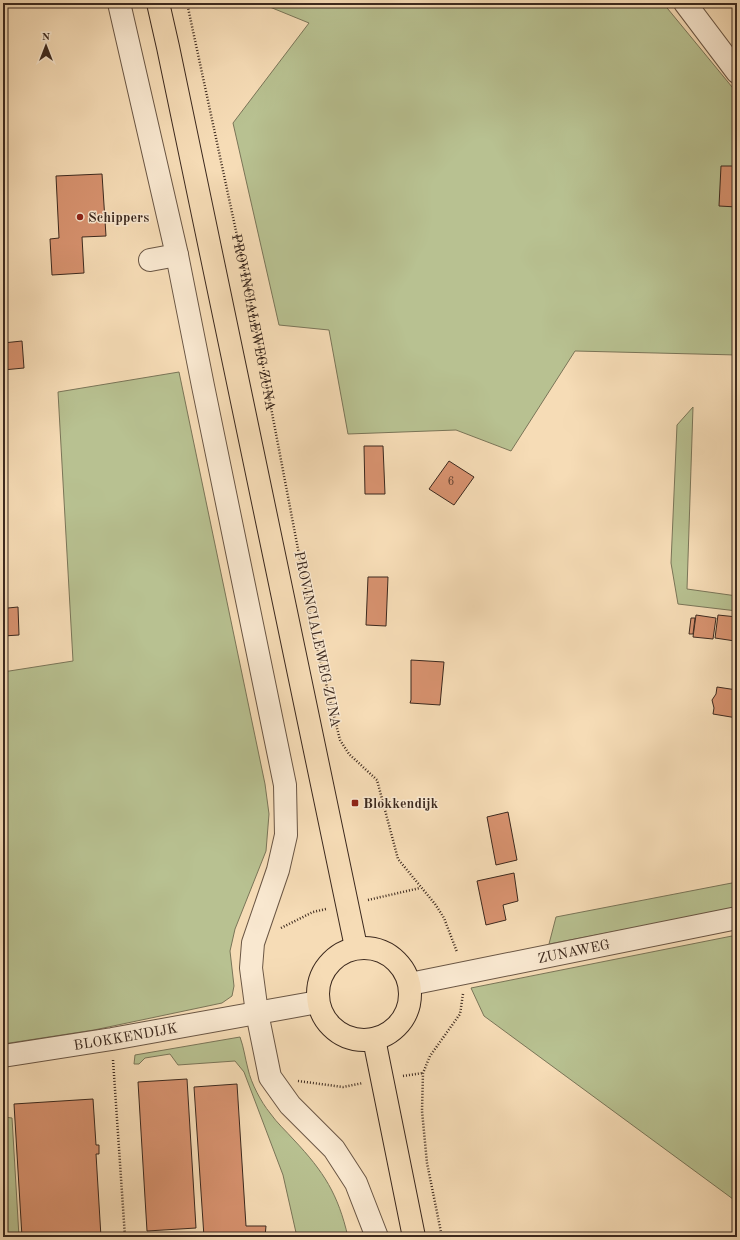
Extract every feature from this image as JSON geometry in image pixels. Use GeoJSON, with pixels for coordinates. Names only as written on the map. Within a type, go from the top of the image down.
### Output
{"type":"FeatureCollection","features":[{"type":"Feature","properties":{"kind":"main road","name":"PROVINCIALEWEG ZUNA"},"geometry":{"type":"LineString","coordinates":[[158,3],[356,947]]}},
{"type":"Feature","properties":{"kind":"main road"},"geometry":{"type":"LineString","coordinates":[[356,947],[370,947],[385,951],[402,966],[410,984],[410,1003],[405,1017],[394,1030],[374,1039],[352,1039],[335,1031],[324,1017],[318,1002],[318,983],[323,970],[338,955],[356,947]]}},
{"type":"Feature","properties":{"kind":"main road"},"geometry":{"type":"LineString","coordinates":[[374,1039],[414,1237]]}},
{"type":"Feature","properties":{"kind":"street"},"geometry":{"type":"LineString","coordinates":[[119,3],[178,255],[202,386],[285,785],[286,835],[278,870],[253,943],[251,968],[257,1012],[270,1077],[290,1104],[334,1149],[356,1183],[377,1237]]}},
{"type":"Feature","properties":{"kind":"street"},"geometry":{"type":"LineString","coordinates":[[685,3],[737,72]]}},
{"type":"Feature","properties":{"kind":"street"},"geometry":{"type":"LineString","coordinates":[[150,260],[178,255]]}},
{"type":"Feature","properties":{"kind":"street","name":"ZUNAWEG"},"geometry":{"type":"LineString","coordinates":[[410,984],[737,918]]}},
{"type":"Feature","properties":{"kind":"street","name":"BLOKKENDIJK"},"geometry":{"type":"LineString","coordinates":[[3,1056],[112,1039],[318,1002]]}},
{"type":"Feature","properties":{"kind":"path","name":"PROVINCIALEWEG ZUNA"},"geometry":{"type":"LineString","coordinates":[[187,3],[249,294],[311,617]]}},
{"type":"Feature","properties":{"kind":"path","name":"PROVINCIALEWEG ZUNA"},"geometry":{"type":"LineString","coordinates":[[314,633],[340,740],[349,754],[378,780],[398,859],[435,904],[444,918],[463,974],[463,994],[460,1014],[430,1056],[423,1072],[422,1111],[427,1163],[442,1237]]}},
{"type":"Feature","properties":{"kind":"path"},"geometry":{"type":"LineString","coordinates":[[112,1039],[125,1237]]}},
{"type":"Feature","properties":{"kind":"path"},"geometry":{"type":"LineString","coordinates":[[270,1077],[343,1087],[423,1072]]}},
{"type":"Feature","properties":{"kind":"green space"},"geometry":{"type":"Polygon","coordinates":[[[260,3],[663,3],[737,93],[737,355],[575,351],[511,451],[456,430],[348,434],[329,330],[279,325],[233,123],[309,23],[260,3]]]}},
{"type":"Feature","properties":{"kind":"green space"},"geometry":{"type":"Polygon","coordinates":[[[179,372],[265,784],[269,814],[266,851],[235,929],[230,951],[234,986],[232,996],[222,1003],[94,1030],[3,1044],[3,672],[73,661],[58,392],[179,372]]]}},
{"type":"Feature","properties":{"kind":"green space"},"geometry":{"type":"Polygon","coordinates":[[[693,407],[687,589],[737,596],[737,611],[678,604],[671,563],[677,425],[693,407]]]}},
{"type":"Feature","properties":{"kind":"green space"},"geometry":{"type":"Polygon","coordinates":[[[737,882],[737,908],[549,944],[556,917],[737,882]]]}},
{"type":"Feature","properties":{"kind":"green space"},"geometry":{"type":"Polygon","coordinates":[[[737,935],[737,1202],[484,1016],[471,988],[737,935]]]}},
{"type":"Feature","properties":{"kind":"green space"},"geometry":{"type":"Polygon","coordinates":[[[240,1037],[249,1074],[260,1098],[276,1120],[322,1173],[340,1208],[348,1237],[297,1237],[283,1175],[244,1072],[235,1061],[178,1065],[170,1054],[145,1058],[139,1064],[134,1064],[135,1055],[240,1037]]]}},
{"type":"Feature","properties":{"kind":"green space"},"geometry":{"type":"Polygon","coordinates":[[[3,1116],[12,1118],[19,1237],[3,1237],[3,1116]]]}},
{"type":"Feature","properties":{"kind":"building"},"geometry":{"type":"Polygon","coordinates":[[[721,166],[737,166],[737,207],[719,206],[721,166]]]}},
{"type":"Feature","properties":{"kind":"building"},"geometry":{"type":"Polygon","coordinates":[[[102,174],[106,236],[82,237],[84,273],[52,275],[50,239],[59,238],[56,176],[102,174]]]}},
{"type":"Feature","properties":{"kind":"building"},"geometry":{"type":"Polygon","coordinates":[[[22,341],[24,368],[3,370],[3,343],[22,341]]]}},
{"type":"Feature","properties":{"kind":"building"},"geometry":{"type":"Polygon","coordinates":[[[364,446],[383,446],[385,494],[365,494],[364,446]]]}},
{"type":"Feature","properties":{"kind":"building"},"geometry":{"type":"Polygon","coordinates":[[[449,461],[474,477],[454,505],[429,489],[449,461]]]}},
{"type":"Feature","properties":{"kind":"building"},"geometry":{"type":"Polygon","coordinates":[[[368,577],[388,577],[386,626],[366,625],[368,577]]]}},
{"type":"Feature","properties":{"kind":"building"},"geometry":{"type":"Polygon","coordinates":[[[3,590],[5,605],[8,608],[18,607],[19,635],[3,636],[3,590]]]}},
{"type":"Feature","properties":{"kind":"building"},"geometry":{"type":"Polygon","coordinates":[[[696,615],[716,618],[713,639],[693,637],[696,615]]]}},
{"type":"Feature","properties":{"kind":"building"},"geometry":{"type":"Polygon","coordinates":[[[718,615],[737,617],[737,643],[735,643],[735,641],[715,638],[718,615]]]}},
{"type":"Feature","properties":{"kind":"building"},"geometry":{"type":"Polygon","coordinates":[[[691,618],[695,618],[693,634],[689,634],[691,618]]]}},
{"type":"Feature","properties":{"kind":"building"},"geometry":{"type":"Polygon","coordinates":[[[411,660],[444,662],[440,705],[410,703],[411,660]]]}},
{"type":"Feature","properties":{"kind":"building"},"geometry":{"type":"Polygon","coordinates":[[[717,687],[737,690],[737,718],[713,714],[714,708],[712,700],[716,694],[717,687]]]}},
{"type":"Feature","properties":{"kind":"building"},"geometry":{"type":"Polygon","coordinates":[[[508,812],[517,860],[496,865],[487,817],[508,812]]]}},
{"type":"Feature","properties":{"kind":"building"},"geometry":{"type":"Polygon","coordinates":[[[514,873],[518,901],[503,905],[506,920],[486,925],[477,881],[514,873]]]}},
{"type":"Feature","properties":{"kind":"building"},"geometry":{"type":"Polygon","coordinates":[[[187,1079],[196,1228],[147,1231],[138,1082],[187,1079]]]}},
{"type":"Feature","properties":{"kind":"building"},"geometry":{"type":"Polygon","coordinates":[[[237,1084],[246,1226],[266,1226],[265,1237],[204,1237],[194,1087],[237,1084]]]}},
{"type":"Feature","properties":{"kind":"building"},"geometry":{"type":"Polygon","coordinates":[[[93,1099],[96,1145],[99,1145],[99,1154],[96,1154],[101,1237],[22,1237],[14,1104],[93,1099]]]}},
{"type":"Feature","properties":{"kind":"place","name":"Schippers"},"geometry":{"type":"Point","coordinates":[80,217]}},
{"type":"Feature","properties":{"kind":"place","name":"Blokkendijk"},"geometry":{"type":"Point","coordinates":[355,803]}}]}
